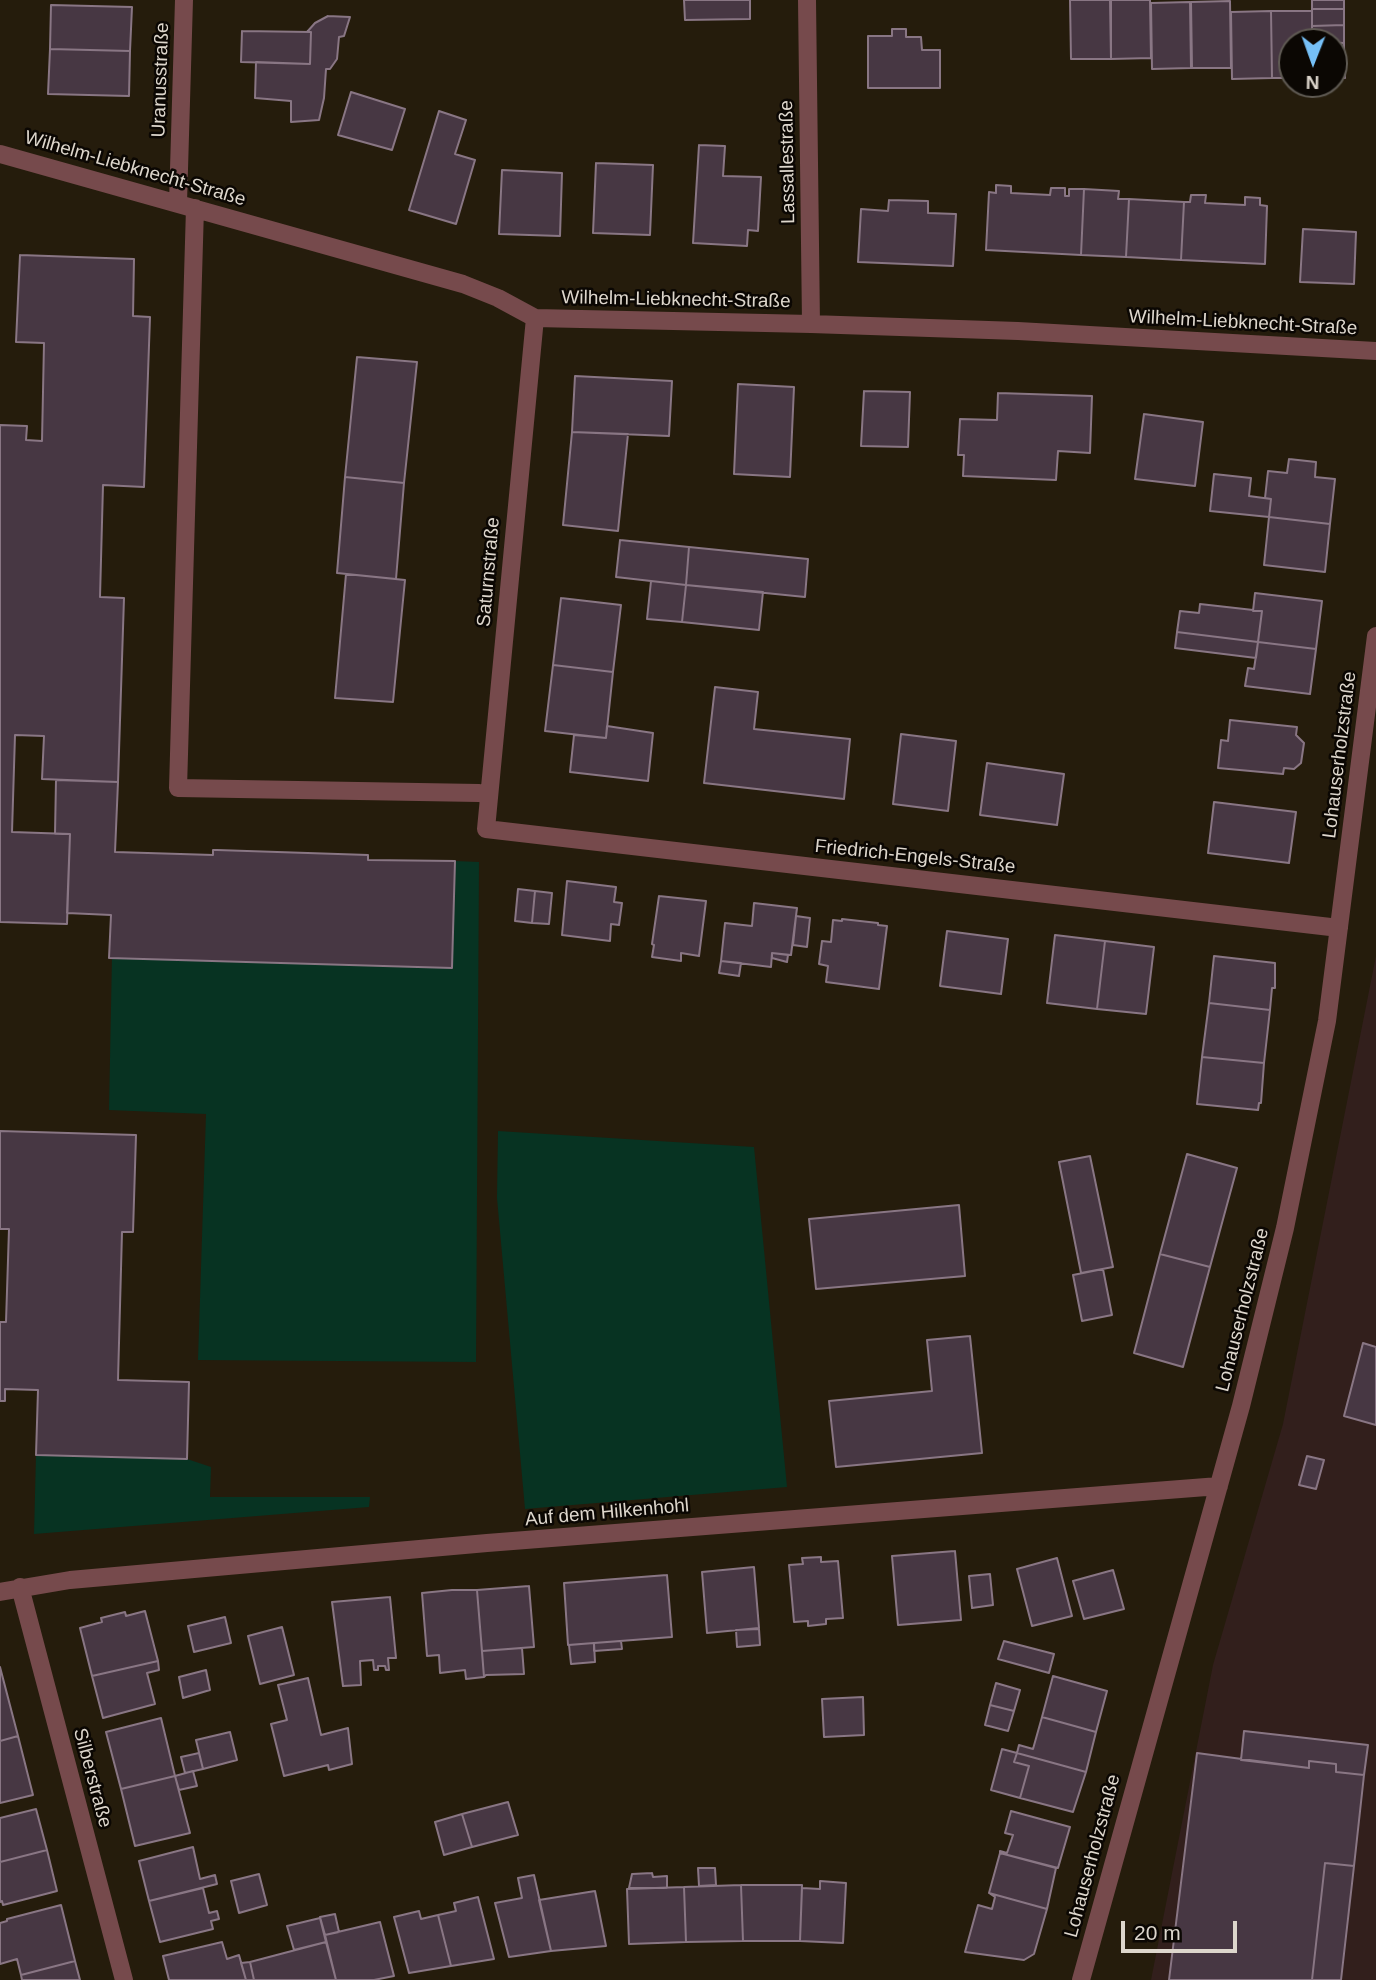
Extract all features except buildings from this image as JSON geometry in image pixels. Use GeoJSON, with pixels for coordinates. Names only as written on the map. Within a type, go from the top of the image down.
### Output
{"type":"FeatureCollection","features":[{"type":"Feature","properties":{"kind":"street","name":"Uranusstraße"},"geometry":{"type":"LineString","coordinates":[[184,0],[187,205],[178,788],[489,795]]}},
{"type":"Feature","properties":{"kind":"street","name":"Lassallestraße"},"geometry":{"type":"LineString","coordinates":[[807,0],[811,324]]}},
{"type":"Feature","properties":{"kind":"street","name":"Wilhelm-Liebknecht-Straße"},"geometry":{"type":"LineString","coordinates":[[0,154],[463,284],[498,298],[535,318],[1018,331],[1376,351]]}},
{"type":"Feature","properties":{"kind":"street","name":"Saturnstraße"},"geometry":{"type":"LineString","coordinates":[[486,829],[535,318]]}},
{"type":"Feature","properties":{"kind":"street","name":"Lohauserholzstraße"},"geometry":{"type":"LineString","coordinates":[[1081,1980],[1276,1271],[1327,1021],[1376,636]]}},
{"type":"Feature","properties":{"kind":"street","name":"Friedrich-Engels-Straße"},"geometry":{"type":"LineString","coordinates":[[486,829],[1339,928]]}},
{"type":"Feature","properties":{"kind":"street","name":"Auf dem Hilkenhohl"},"geometry":{"type":"LineString","coordinates":[[0,1592],[70,1580],[486,1543],[1219,1486]]}},
{"type":"Feature","properties":{"kind":"street","name":"Silberstraße"},"geometry":{"type":"LineString","coordinates":[[20,1587],[124,1980]]}},
{"type":"Feature","properties":{"kind":"shaded area"},"geometry":{"type":"Polygon","coordinates":[[[1376,956],[1376,1980],[1151,1980],[1213,1665],[1283,1424],[1376,956]]]}},
{"type":"Feature","properties":{"kind":"green space"},"geometry":{"type":"Polygon","coordinates":[[[455,861],[479,862],[476,1362],[198,1360],[206,1114],[109,1110],[112,956],[452,968],[455,861]]]}},
{"type":"Feature","properties":{"kind":"green space"},"geometry":{"type":"Polygon","coordinates":[[[498,1131],[754,1147],[787,1487],[525,1509],[497,1198],[498,1131]]]}},
{"type":"Feature","properties":{"kind":"green space"},"geometry":{"type":"Polygon","coordinates":[[[36,1455],[187,1459],[211,1467],[210,1497],[370,1497],[369,1507],[34,1534],[36,1455]]]}}]}
